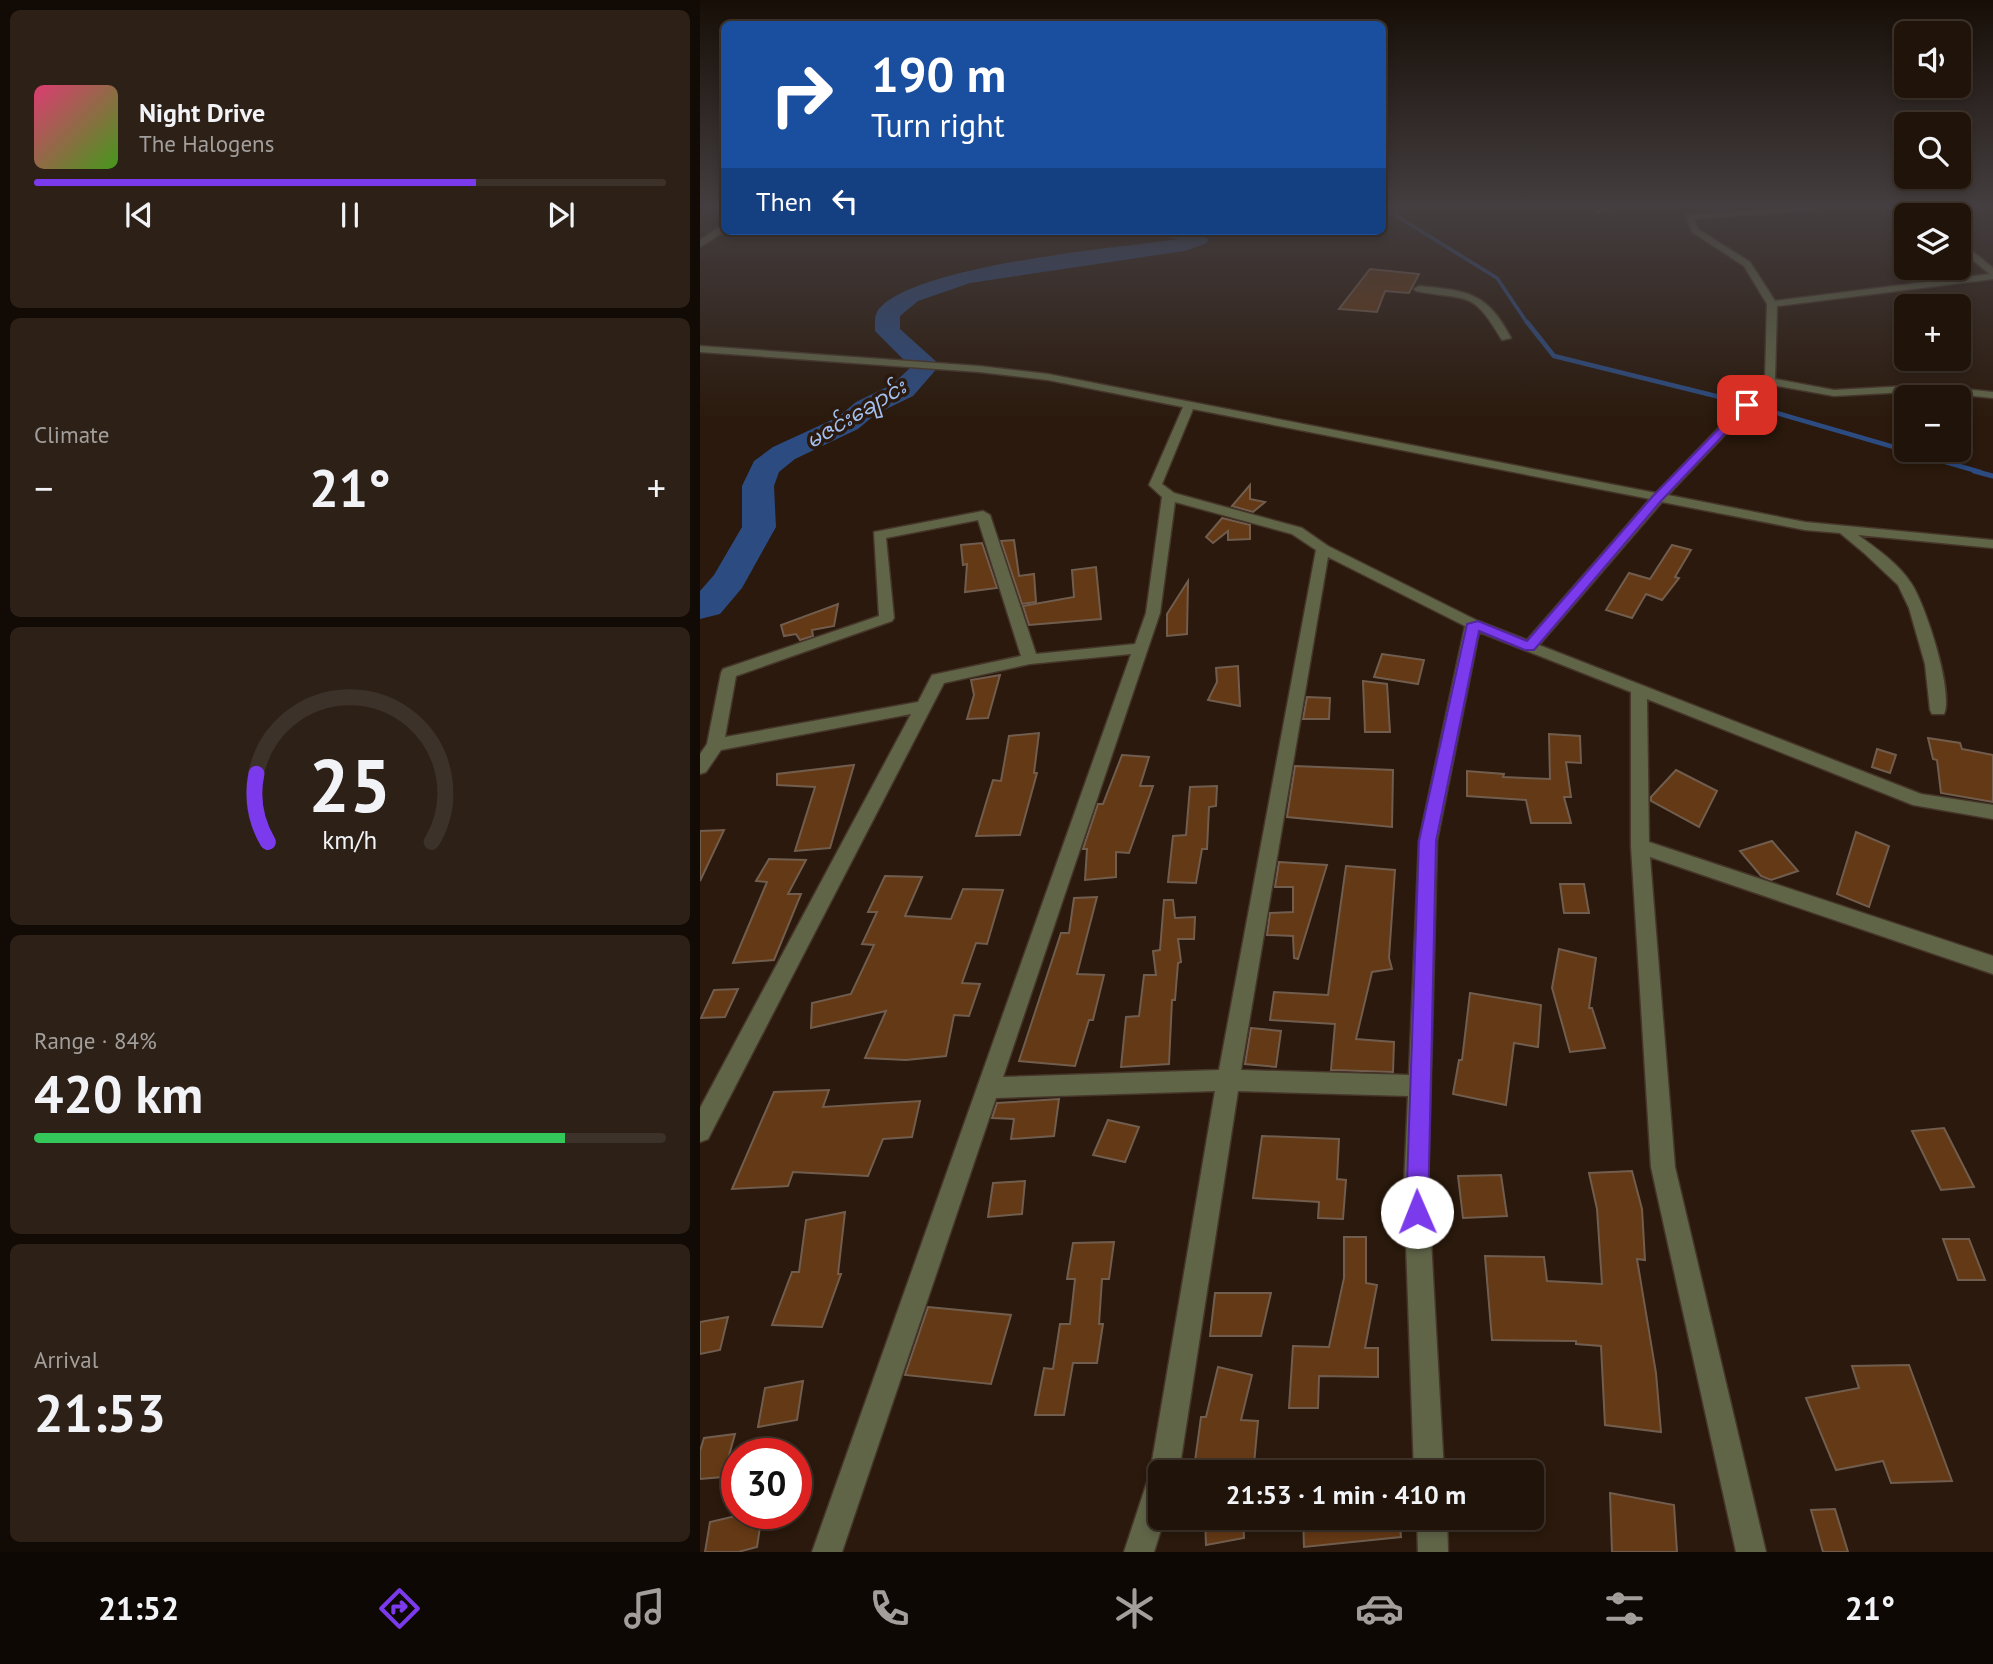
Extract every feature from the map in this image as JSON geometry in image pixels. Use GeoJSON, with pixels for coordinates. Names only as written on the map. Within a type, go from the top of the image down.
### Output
{"type":"FeatureCollection","features":[{"type":"Feature","properties":{"kind":"street"},"geometry":{"type":"LineString","coordinates":[[1530,647],[1657,499],[1770,381],[1772,304],[1755,277]]}},
{"type":"Feature","properties":{"kind":"street"},"geometry":{"type":"LineString","coordinates":[[1772,304],[1968,277]]}},
{"type":"Feature","properties":{"kind":"street"},"geometry":{"type":"LineString","coordinates":[[1419,289],[1476,297],[1497,318],[1507,338]]}},
{"type":"Feature","properties":{"kind":"street"},"geometry":{"type":"LineString","coordinates":[[700,349],[979,369],[1048,377],[1657,499],[1842,530],[1993,544]]}},
{"type":"Feature","properties":{"kind":"street"},"geometry":{"type":"LineString","coordinates":[[1770,381],[1835,393],[1926,388],[1993,395]]}},
{"type":"Feature","properties":{"kind":"street"},"geometry":{"type":"LineString","coordinates":[[1189,405],[1155,485],[1169,496],[1297,531],[1323,549],[1474,624],[1919,800],[1993,812]]}},
{"type":"Feature","properties":{"kind":"street"},"geometry":{"type":"LineString","coordinates":[[827,1552],[1153,613],[1169,496]]}},
{"type":"Feature","properties":{"kind":"street"},"geometry":{"type":"LineString","coordinates":[[700,768],[715,745],[729,673],[887,618],[879,535],[983,516],[1030,659]]}},
{"type":"Feature","properties":{"kind":"street"},"geometry":{"type":"LineString","coordinates":[[1842,530],[1871,550],[1905,584],[1922,628],[1939,692],[1938,710]]}},
{"type":"Feature","properties":{"kind":"street"},"geometry":{"type":"LineString","coordinates":[[1166,1460],[1228,1080],[1323,549]]}},
{"type":"Feature","properties":{"kind":"street"},"geometry":{"type":"LineString","coordinates":[[1428,1460],[1416,1186],[1428,841],[1474,624]]}},
{"type":"Feature","properties":{"kind":"street"},"geometry":{"type":"LineString","coordinates":[[700,1131],[938,679],[1030,659],[1141,648]]}},
{"type":"Feature","properties":{"kind":"street"},"geometry":{"type":"LineString","coordinates":[[1639,690],[1640,846],[1663,1167],[1751,1552]]}},
{"type":"Feature","properties":{"kind":"street"},"geometry":{"type":"LineString","coordinates":[[715,745],[924,706]]}},
{"type":"Feature","properties":{"kind":"street"},"geometry":{"type":"LineString","coordinates":[[1640,846],[1993,965]]}},
{"type":"Feature","properties":{"kind":"street"},"geometry":{"type":"LineString","coordinates":[[990,1088],[1228,1080],[1419,1086]]}},
{"type":"Feature","properties":{"kind":"street"},"geometry":{"type":"LineString","coordinates":[[1139,1552],[1148,1522]]}},
{"type":"Feature","properties":{"kind":"street"},"geometry":{"type":"LineString","coordinates":[[1432,1530],[1433,1552]]}},
{"type":"Feature","properties":{"kind":"building"},"geometry":{"type":"Polygon","coordinates":[[[1363,277],[1417,277],[1409,293],[1385,291],[1377,312],[1339,309],[1363,277]]]}},
{"type":"Feature","properties":{"kind":"building"},"geometry":{"type":"Polygon","coordinates":[[[1250,485],[1250,499],[1265,502],[1253,512],[1232,506],[1250,485]]]}},
{"type":"Feature","properties":{"kind":"building"},"geometry":{"type":"Polygon","coordinates":[[[1222,518],[1250,525],[1250,539],[1228,540],[1228,531],[1213,543],[1206,537],[1222,518]]]}},
{"type":"Feature","properties":{"kind":"building"},"geometry":{"type":"Polygon","coordinates":[[[1014,540],[1019,576],[1034,574],[1036,602],[1022,604],[1001,541],[1014,540]]]}},
{"type":"Feature","properties":{"kind":"building"},"geometry":{"type":"Polygon","coordinates":[[[982,543],[997,588],[965,592],[967,564],[963,565],[961,545],[982,543]]]}},
{"type":"Feature","properties":{"kind":"building"},"geometry":{"type":"Polygon","coordinates":[[[1672,545],[1691,550],[1675,577],[1679,578],[1662,600],[1646,594],[1632,618],[1606,610],[1629,573],[1650,579],[1672,545]]]}},
{"type":"Feature","properties":{"kind":"building"},"geometry":{"type":"Polygon","coordinates":[[[1096,567],[1101,619],[1029,625],[1023,606],[1074,597],[1072,570],[1096,567]]]}},
{"type":"Feature","properties":{"kind":"building"},"geometry":{"type":"Polygon","coordinates":[[[1188,581],[1187,634],[1167,636],[1167,614],[1188,581]]]}},
{"type":"Feature","properties":{"kind":"building"},"geometry":{"type":"Polygon","coordinates":[[[838,604],[834,626],[812,630],[813,636],[800,640],[796,634],[784,636],[781,625],[838,604]]]}},
{"type":"Feature","properties":{"kind":"building"},"geometry":{"type":"Polygon","coordinates":[[[1382,654],[1424,660],[1418,684],[1374,677],[1382,654]]]}},
{"type":"Feature","properties":{"kind":"building"},"geometry":{"type":"Polygon","coordinates":[[[1238,666],[1240,706],[1208,700],[1217,682],[1216,668],[1238,666]]]}},
{"type":"Feature","properties":{"kind":"building"},"geometry":{"type":"Polygon","coordinates":[[[1000,675],[988,718],[967,719],[974,695],[971,680],[1000,675]]]}},
{"type":"Feature","properties":{"kind":"building"},"geometry":{"type":"Polygon","coordinates":[[[1363,681],[1387,684],[1390,732],[1365,732],[1363,681]]]}},
{"type":"Feature","properties":{"kind":"building"},"geometry":{"type":"Polygon","coordinates":[[[1307,697],[1330,698],[1329,719],[1303,719],[1307,697]]]}},
{"type":"Feature","properties":{"kind":"building"},"geometry":{"type":"Polygon","coordinates":[[[1039,733],[1034,773],[1037,773],[1020,835],[976,836],[993,780],[1001,781],[1009,736],[1039,733]]]}},
{"type":"Feature","properties":{"kind":"building"},"geometry":{"type":"Polygon","coordinates":[[[1549,734],[1580,736],[1581,763],[1566,762],[1571,797],[1564,797],[1571,823],[1531,823],[1526,800],[1467,796],[1467,771],[1504,774],[1503,777],[1550,779],[1549,734]]]}},
{"type":"Feature","properties":{"kind":"building"},"geometry":{"type":"Polygon","coordinates":[[[1928,738],[1960,743],[1962,749],[1993,755],[1993,802],[1941,793],[1937,760],[1933,759],[1928,738]]]}},
{"type":"Feature","properties":{"kind":"building"},"geometry":{"type":"Polygon","coordinates":[[[1877,749],[1896,755],[1890,773],[1872,767],[1877,749]]]}},
{"type":"Feature","properties":{"kind":"building"},"geometry":{"type":"Polygon","coordinates":[[[1122,755],[1149,757],[1140,786],[1153,786],[1129,853],[1116,852],[1116,877],[1085,880],[1087,849],[1083,849],[1098,804],[1103,804],[1122,755]]]}},
{"type":"Feature","properties":{"kind":"building"},"geometry":{"type":"Polygon","coordinates":[[[854,765],[830,848],[795,851],[815,787],[777,785],[777,774],[854,765]]]}},
{"type":"Feature","properties":{"kind":"building"},"geometry":{"type":"Polygon","coordinates":[[[1295,766],[1393,770],[1392,827],[1287,817],[1295,766]]]}},
{"type":"Feature","properties":{"kind":"building"},"geometry":{"type":"Polygon","coordinates":[[[1676,770],[1717,791],[1699,827],[1651,801],[1651,797],[1676,770]]]}},
{"type":"Feature","properties":{"kind":"building"},"geometry":{"type":"Polygon","coordinates":[[[1217,786],[1216,806],[1209,807],[1207,849],[1202,849],[1196,883],[1168,882],[1173,836],[1186,835],[1190,787],[1217,786]]]}},
{"type":"Feature","properties":{"kind":"building"},"geometry":{"type":"Polygon","coordinates":[[[724,830],[700,881],[700,831],[724,830]]]}},
{"type":"Feature","properties":{"kind":"building"},"geometry":{"type":"Polygon","coordinates":[[[1856,832],[1889,846],[1869,907],[1837,894],[1856,832]]]}},
{"type":"Feature","properties":{"kind":"building"},"geometry":{"type":"Polygon","coordinates":[[[1772,841],[1798,871],[1771,880],[1761,876],[1740,851],[1772,841]]]}},
{"type":"Feature","properties":{"kind":"building"},"geometry":{"type":"Polygon","coordinates":[[[769,859],[806,860],[788,894],[801,894],[774,960],[733,963],[767,882],[756,881],[769,859]]]}},
{"type":"Feature","properties":{"kind":"building"},"geometry":{"type":"Polygon","coordinates":[[[1279,862],[1327,865],[1298,959],[1294,958],[1293,936],[1267,935],[1270,913],[1293,912],[1293,887],[1275,887],[1279,862]]]}},
{"type":"Feature","properties":{"kind":"building"},"geometry":{"type":"Polygon","coordinates":[[[1346,866],[1395,870],[1389,958],[1392,969],[1372,972],[1356,1039],[1394,1042],[1393,1072],[1331,1070],[1335,1024],[1270,1020],[1274,992],[1328,995],[1346,866]]]}},
{"type":"Feature","properties":{"kind":"building"},"geometry":{"type":"Polygon","coordinates":[[[885,876],[922,877],[905,916],[951,919],[963,889],[1003,890],[987,944],[976,943],[962,983],[980,984],[969,1016],[954,1015],[946,1056],[906,1060],[865,1058],[886,1011],[811,1028],[812,1003],[851,994],[874,945],[862,944],[877,912],[868,912],[885,876]]]}},
{"type":"Feature","properties":{"kind":"building"},"geometry":{"type":"Polygon","coordinates":[[[1560,884],[1584,884],[1589,913],[1564,913],[1560,884]]]}},
{"type":"Feature","properties":{"kind":"building"},"geometry":{"type":"Polygon","coordinates":[[[1097,897],[1077,974],[1104,975],[1093,1020],[1089,1020],[1075,1066],[1019,1061],[1061,933],[1069,933],[1074,898],[1097,897]]]}},
{"type":"Feature","properties":{"kind":"building"},"geometry":{"type":"Polygon","coordinates":[[[1164,900],[1173,900],[1175,918],[1195,917],[1194,939],[1178,939],[1181,962],[1178,963],[1175,1000],[1172,1000],[1169,1064],[1121,1067],[1126,1017],[1139,1016],[1144,975],[1156,975],[1153,951],[1160,950],[1164,900]]]}},
{"type":"Feature","properties":{"kind":"building"},"geometry":{"type":"Polygon","coordinates":[[[1559,949],[1596,958],[1589,1008],[1592,1008],[1605,1048],[1570,1052],[1552,988],[1559,949]]]}},
{"type":"Feature","properties":{"kind":"building"},"geometry":{"type":"Polygon","coordinates":[[[738,989],[725,1017],[701,1018],[714,990],[738,989]]]}},
{"type":"Feature","properties":{"kind":"building"},"geometry":{"type":"Polygon","coordinates":[[[1470,993],[1541,1005],[1538,1047],[1514,1043],[1506,1105],[1453,1094],[1459,1060],[1462,1060],[1470,993]]]}},
{"type":"Feature","properties":{"kind":"building"},"geometry":{"type":"Polygon","coordinates":[[[1251,1028],[1281,1031],[1276,1067],[1245,1064],[1251,1028]]]}},
{"type":"Feature","properties":{"kind":"building"},"geometry":{"type":"Polygon","coordinates":[[[829,1090],[823,1107],[920,1101],[912,1137],[883,1139],[868,1176],[793,1172],[788,1186],[732,1189],[774,1092],[829,1090]]]}},
{"type":"Feature","properties":{"kind":"building"},"geometry":{"type":"Polygon","coordinates":[[[1059,1099],[1054,1136],[1011,1139],[1014,1119],[992,1118],[997,1103],[1059,1099]]]}},
{"type":"Feature","properties":{"kind":"building"},"geometry":{"type":"Polygon","coordinates":[[[1108,1120],[1139,1127],[1125,1162],[1093,1155],[1108,1120]]]}},
{"type":"Feature","properties":{"kind":"building"},"geometry":{"type":"Polygon","coordinates":[[[1944,1128],[1974,1187],[1941,1190],[1912,1131],[1944,1128]]]}},
{"type":"Feature","properties":{"kind":"building"},"geometry":{"type":"Polygon","coordinates":[[[1262,1136],[1339,1139],[1337,1179],[1346,1180],[1343,1219],[1318,1218],[1319,1202],[1253,1198],[1262,1136]]]}},
{"type":"Feature","properties":{"kind":"building"},"geometry":{"type":"Polygon","coordinates":[[[1632,1171],[1642,1209],[1645,1260],[1637,1259],[1656,1373],[1661,1432],[1605,1425],[1601,1346],[1576,1344],[1576,1341],[1492,1340],[1485,1256],[1544,1257],[1547,1281],[1602,1284],[1597,1209],[1589,1173],[1632,1171]]]}},
{"type":"Feature","properties":{"kind":"building"},"geometry":{"type":"Polygon","coordinates":[[[1501,1175],[1507,1216],[1463,1218],[1458,1176],[1501,1175]]]}},
{"type":"Feature","properties":{"kind":"building"},"geometry":{"type":"Polygon","coordinates":[[[1025,1181],[1022,1214],[988,1217],[993,1183],[1025,1181]]]}},
{"type":"Feature","properties":{"kind":"building"},"geometry":{"type":"Polygon","coordinates":[[[845,1212],[838,1274],[841,1274],[822,1327],[772,1325],[792,1272],[799,1272],[806,1220],[845,1212]]]}},
{"type":"Feature","properties":{"kind":"building"},"geometry":{"type":"Polygon","coordinates":[[[1344,1237],[1366,1237],[1366,1283],[1377,1285],[1365,1348],[1378,1348],[1378,1377],[1319,1376],[1318,1408],[1289,1408],[1293,1346],[1329,1347],[1344,1278],[1344,1237]]]}},
{"type":"Feature","properties":{"kind":"building"},"geometry":{"type":"Polygon","coordinates":[[[1943,1239],[1969,1239],[1985,1280],[1958,1280],[1943,1239]]]}},
{"type":"Feature","properties":{"kind":"building"},"geometry":{"type":"Polygon","coordinates":[[[1114,1242],[1109,1279],[1102,1279],[1099,1324],[1103,1324],[1097,1363],[1073,1363],[1064,1415],[1035,1415],[1044,1368],[1053,1369],[1060,1324],[1070,1324],[1075,1279],[1067,1279],[1073,1243],[1114,1242]]]}},
{"type":"Feature","properties":{"kind":"building"},"geometry":{"type":"Polygon","coordinates":[[[1215,1293],[1271,1293],[1261,1336],[1210,1336],[1215,1293]]]}},
{"type":"Feature","properties":{"kind":"building"},"geometry":{"type":"Polygon","coordinates":[[[928,1307],[1011,1315],[991,1384],[905,1375],[928,1307]]]}},
{"type":"Feature","properties":{"kind":"building"},"geometry":{"type":"Polygon","coordinates":[[[728,1317],[720,1350],[700,1354],[700,1322],[728,1317]]]}},
{"type":"Feature","properties":{"kind":"building"},"geometry":{"type":"Polygon","coordinates":[[[1909,1365],[1952,1481],[1891,1483],[1883,1461],[1836,1470],[1806,1398],[1859,1388],[1852,1366],[1909,1365]]]}},
{"type":"Feature","properties":{"kind":"building"},"geometry":{"type":"Polygon","coordinates":[[[1218,1367],[1252,1375],[1241,1420],[1258,1421],[1254,1460],[1195,1460],[1201,1417],[1206,1417],[1218,1367]]]}},
{"type":"Feature","properties":{"kind":"building"},"geometry":{"type":"Polygon","coordinates":[[[803,1381],[797,1420],[758,1427],[765,1388],[803,1381]]]}},
{"type":"Feature","properties":{"kind":"building"},"geometry":{"type":"Polygon","coordinates":[[[735,1434],[734,1438],[721,1438],[721,1477],[700,1479],[700,1451],[704,1438],[735,1434]]]}},
{"type":"Feature","properties":{"kind":"building"},"geometry":{"type":"Polygon","coordinates":[[[1610,1493],[1674,1505],[1677,1552],[1612,1552],[1610,1493]]]}},
{"type":"Feature","properties":{"kind":"building"},"geometry":{"type":"Polygon","coordinates":[[[1835,1509],[1848,1552],[1823,1552],[1811,1510],[1835,1509]]]}},
{"type":"Feature","properties":{"kind":"building"},"geometry":{"type":"Polygon","coordinates":[[[721,1519],[721,1529],[760,1529],[757,1547],[738,1552],[705,1552],[710,1522],[721,1519]]]}},
{"type":"Feature","properties":{"kind":"building"},"geometry":{"type":"Polygon","coordinates":[[[1205,1530],[1244,1530],[1244,1538],[1206,1545],[1205,1530]]]}},
{"type":"Feature","properties":{"kind":"building"},"geometry":{"type":"Polygon","coordinates":[[[1303,1530],[1400,1530],[1401,1537],[1304,1547],[1303,1530]]]}},
{"type":"Feature","properties":{"kind":"waterway","name":"မဇင်းချောင်း"},"geometry":{"type":"LineString","coordinates":[[700,608],[707,606],[729,580],[759,527],[758,486],[765,468],[784,453],[848,423],[866,408],[903,390],[927,365],[887,331],[888,314],[910,296],[965,277]]}},
{"type":"Feature","properties":{"kind":"waterway"},"geometry":{"type":"LineString","coordinates":[[1496,277],[1528,324]]}},
{"type":"Feature","properties":{"kind":"waterway"},"geometry":{"type":"LineString","coordinates":[[1527,322],[1554,356],[1732,400],[1980,472]]}},
{"type":"Feature","properties":{"kind":"waterway"},"geometry":{"type":"LineString","coordinates":[[1974,471],[1993,476]]}},
{"type":"Feature","properties":{"kind":"route"},"geometry":{"type":"LineString","coordinates":[[1417,1212],[1428,841],[1474,624],[1530,647],[1657,499],[1747,405]]}}]}
